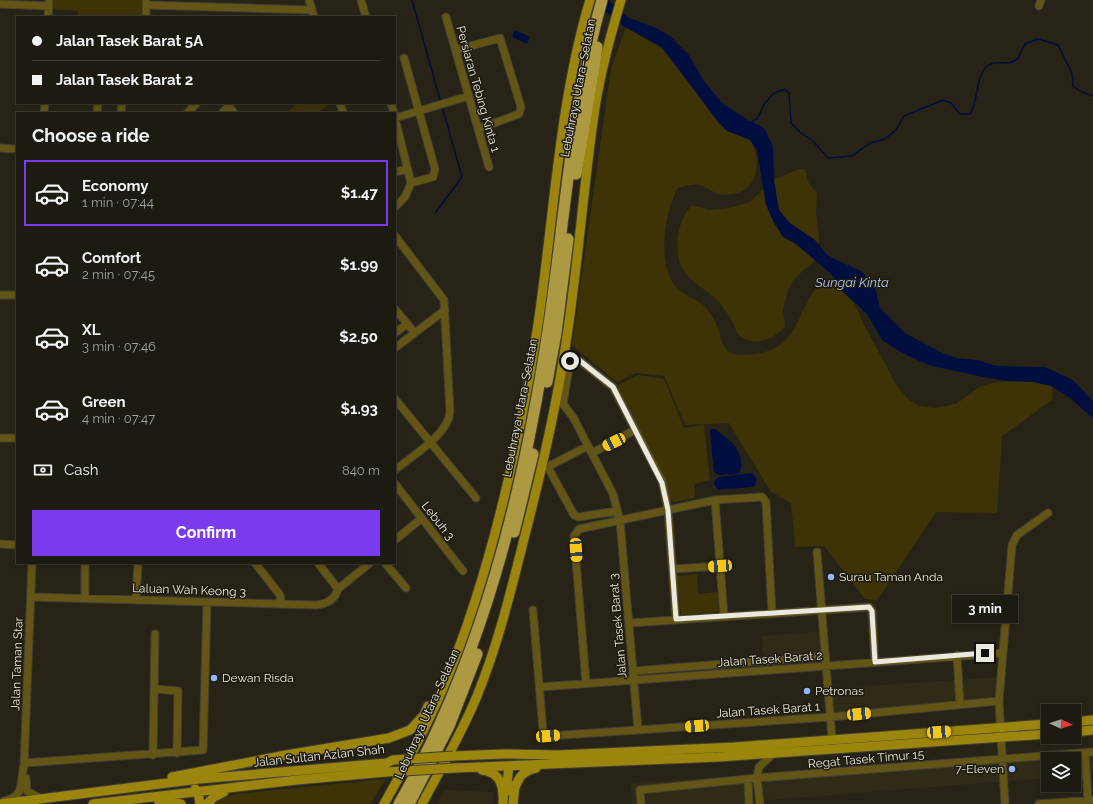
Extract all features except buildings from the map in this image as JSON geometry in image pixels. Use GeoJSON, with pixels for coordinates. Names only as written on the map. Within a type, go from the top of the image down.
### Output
{"type":"FeatureCollection","features":[{"type":"Feature","properties":{"kind":"highway","name":"Lebuhraya Utara–Selatan"},"geometry":{"type":"LineString","coordinates":[[409,804],[449,726],[465,687],[485,632],[520,511],[542,411],[553,348],[577,164],[601,34],[602,0]]}},
{"type":"Feature","properties":{"kind":"highway","name":"Lebuhraya Utara–Selatan"},"geometry":{"type":"LineString","coordinates":[[400,804],[415,776],[461,675],[476,634],[513,508],[534,418],[548,330],[572,142],[610,0]]}},
{"type":"Feature","properties":{"kind":"main road"},"geometry":{"type":"LineString","coordinates":[[384,804],[443,688],[483,576],[519,433],[537,330],[568,100],[590,0]]}},
{"type":"Feature","properties":{"kind":"main road"},"geometry":{"type":"LineString","coordinates":[[422,804],[458,738],[477,698],[489,665],[511,590],[533,505],[548,439],[564,355],[593,121],[601,34],[621,0]]}},
{"type":"Feature","properties":{"kind":"main road"},"geometry":{"type":"LineString","coordinates":[[132,788],[144,783],[286,754],[366,743],[399,735],[410,730],[424,715],[458,648]]}},
{"type":"Feature","properties":{"kind":"main road"},"geometry":{"type":"LineString","coordinates":[[1081,721],[1093,720]]}},
{"type":"Feature","properties":{"kind":"main road","name":"Jalan Sultan Azlan Shah"},"geometry":{"type":"LineString","coordinates":[[0,803],[188,780],[217,779],[387,763],[393,760],[453,761],[468,768],[513,764],[774,753],[1000,733],[1041,725]]}},
{"type":"Feature","properties":{"kind":"main road"},"geometry":{"type":"LineString","coordinates":[[1081,731],[1093,730]]}},
{"type":"Feature","properties":{"kind":"main road","name":"Jalan Sultan Azlan Shah"},"geometry":{"type":"LineString","coordinates":[[93,804],[191,791],[236,788],[386,772],[453,761],[531,754],[735,747],[832,739],[1000,733],[1041,734]]}},
{"type":"Feature","properties":{"kind":"main road"},"geometry":{"type":"LineString","coordinates":[[504,804],[513,764],[519,757],[531,754]]}},
{"type":"Feature","properties":{"kind":"main road"},"geometry":{"type":"LineString","coordinates":[[453,761],[504,758],[513,764]]}},
{"type":"Feature","properties":{"kind":"main road"},"geometry":{"type":"LineString","coordinates":[[514,790],[519,776],[525,772],[561,763]]}},
{"type":"Feature","properties":{"kind":"main road"},"geometry":{"type":"LineString","coordinates":[[513,764],[513,804]]}},
{"type":"Feature","properties":{"kind":"main road"},"geometry":{"type":"LineString","coordinates":[[468,768],[488,770],[494,774],[503,787],[504,804]]}},
{"type":"Feature","properties":{"kind":"main road"},"geometry":{"type":"LineString","coordinates":[[13,804],[191,791],[201,785],[217,779]]}},
{"type":"Feature","properties":{"kind":"main road"},"geometry":{"type":"LineString","coordinates":[[207,804],[214,796],[236,788]]}},
{"type":"Feature","properties":{"kind":"main road"},"geometry":{"type":"LineString","coordinates":[[191,791],[194,804]]}},
{"type":"Feature","properties":{"kind":"main road"},"geometry":{"type":"LineString","coordinates":[[191,791],[200,804]]}},
{"type":"Feature","properties":{"kind":"main road"},"geometry":{"type":"LineString","coordinates":[[136,804],[170,801],[181,804]]}},
{"type":"Feature","properties":{"kind":"street"},"geometry":{"type":"LineString","coordinates":[[240,0],[240,8]]}},
{"type":"Feature","properties":{"kind":"street"},"geometry":{"type":"LineString","coordinates":[[146,16],[146,3],[193,3],[313,14],[309,0]]}},
{"type":"Feature","properties":{"kind":"street"},"geometry":{"type":"LineString","coordinates":[[361,0],[366,16]]}},
{"type":"Feature","properties":{"kind":"street"},"geometry":{"type":"LineString","coordinates":[[0,4],[49,3],[48,16]]}},
{"type":"Feature","properties":{"kind":"street","name":"Persiaran Tebing Kinta 1"},"geometry":{"type":"LineString","coordinates":[[446,17],[489,167]]}},
{"type":"Feature","properties":{"kind":"street"},"geometry":{"type":"LineString","coordinates":[[456,50],[500,38],[519,100],[521,108],[519,114],[478,129]]}},
{"type":"Feature","properties":{"kind":"street"},"geometry":{"type":"LineString","coordinates":[[404,58],[435,169],[435,174],[433,177],[411,184]]}},
{"type":"Feature","properties":{"kind":"street"},"geometry":{"type":"LineString","coordinates":[[396,118],[469,96]]}},
{"type":"Feature","properties":{"kind":"street"},"geometry":{"type":"LineString","coordinates":[[188,112],[197,104]]}},
{"type":"Feature","properties":{"kind":"street"},"geometry":{"type":"LineString","coordinates":[[396,122],[411,184],[405,197],[396,206]]}},
{"type":"Feature","properties":{"kind":"street"},"geometry":{"type":"LineString","coordinates":[[0,148],[16,149]]}},
{"type":"Feature","properties":{"kind":"street"},"geometry":{"type":"LineString","coordinates":[[396,172],[408,169]]}},
{"type":"Feature","properties":{"kind":"street"},"geometry":{"type":"LineString","coordinates":[[396,237],[443,297],[445,310],[450,412],[446,425],[430,442],[396,469]]}},
{"type":"Feature","properties":{"kind":"street"},"geometry":{"type":"LineString","coordinates":[[0,295],[16,295]]}},
{"type":"Feature","properties":{"kind":"street"},"geometry":{"type":"LineString","coordinates":[[396,310],[414,332]]}},
{"type":"Feature","properties":{"kind":"street"},"geometry":{"type":"LineString","coordinates":[[396,347],[414,332],[445,310]]}},
{"type":"Feature","properties":{"kind":"street"},"geometry":{"type":"LineString","coordinates":[[396,332],[407,324]]}},
{"type":"Feature","properties":{"kind":"street","name":"Jalan Tasek Barat 3"},"geometry":{"type":"LineString","coordinates":[[635,430],[613,387],[579,360],[572,359],[570,361],[564,407],[573,417],[613,494],[620,521],[630,623],[638,730]]}},
{"type":"Feature","properties":{"kind":"street"},"geometry":{"type":"LineString","coordinates":[[396,400],[476,498]]}},
{"type":"Feature","properties":{"kind":"street"},"geometry":{"type":"LineString","coordinates":[[592,453],[635,430],[662,483],[668,510],[676,619]]}},
{"type":"Feature","properties":{"kind":"street"},"geometry":{"type":"LineString","coordinates":[[0,438],[16,438]]}},
{"type":"Feature","properties":{"kind":"street"},"geometry":{"type":"LineString","coordinates":[[588,446],[551,465],[549,469],[574,516],[578,517],[617,511]]}},
{"type":"Feature","properties":{"kind":"street","name":"Lebuh 3"},"geometry":{"type":"LineString","coordinates":[[396,485],[464,571]]}},
{"type":"Feature","properties":{"kind":"street"},"geometry":{"type":"LineString","coordinates":[[586,683],[574,536],[580,529],[715,500],[759,496],[764,498],[772,613]]}},
{"type":"Feature","properties":{"kind":"street"},"geometry":{"type":"LineString","coordinates":[[715,500],[724,616]]}},
{"type":"Feature","properties":{"kind":"street"},"geometry":{"type":"LineString","coordinates":[[1005,804],[998,701],[1012,544],[1017,535],[1048,513]]}},
{"type":"Feature","properties":{"kind":"street"},"geometry":{"type":"LineString","coordinates":[[396,539],[422,518]]}},
{"type":"Feature","properties":{"kind":"street"},"geometry":{"type":"LineString","coordinates":[[0,544],[16,545]]}},
{"type":"Feature","properties":{"kind":"street"},"geometry":{"type":"LineString","coordinates":[[816,552],[832,739]]}},
{"type":"Feature","properties":{"kind":"street","name":"Jalan Taman Star"},"geometry":{"type":"LineString","coordinates":[[0,803],[12,799],[18,794],[21,786],[24,765],[32,564]]}},
{"type":"Feature","properties":{"kind":"street"},"geometry":{"type":"LineString","coordinates":[[85,598],[86,564]]}},
{"type":"Feature","properties":{"kind":"street"},"geometry":{"type":"LineString","coordinates":[[136,599],[138,564]]}},
{"type":"Feature","properties":{"kind":"street"},"geometry":{"type":"LineString","coordinates":[[256,564],[280,594],[281,604]]}},
{"type":"Feature","properties":{"kind":"street"},"geometry":{"type":"LineString","coordinates":[[319,564],[338,589]]}},
{"type":"Feature","properties":{"kind":"street","name":"Laluan Wah Keong 3"},"geometry":{"type":"LineString","coordinates":[[31,597],[322,605],[334,598],[338,589],[369,564]]}},
{"type":"Feature","properties":{"kind":"street"},"geometry":{"type":"LineString","coordinates":[[386,564],[406,588]]}},
{"type":"Feature","properties":{"kind":"street"},"geometry":{"type":"LineString","coordinates":[[673,569],[720,566]]}},
{"type":"Feature","properties":{"kind":"street"},"geometry":{"type":"LineString","coordinates":[[24,765],[203,750],[207,602]]}},
{"type":"Feature","properties":{"kind":"street"},"geometry":{"type":"LineString","coordinates":[[630,623],[821,609],[870,608],[872,611],[875,662]]}},
{"type":"Feature","properties":{"kind":"street","name":"Jalan Tasek Barat 1"},"geometry":{"type":"LineString","coordinates":[[533,610],[543,731],[548,736],[830,717],[998,701]]}},
{"type":"Feature","properties":{"kind":"street"},"geometry":{"type":"LineString","coordinates":[[153,755],[155,634]]}},
{"type":"Feature","properties":{"kind":"street","name":"Jalan Tasek Barat 2"},"geometry":{"type":"LineString","coordinates":[[540,687],[956,655],[1002,653]]}},
{"type":"Feature","properties":{"kind":"street"},"geometry":{"type":"LineString","coordinates":[[956,655],[960,705]]}},
{"type":"Feature","properties":{"kind":"street"},"geometry":{"type":"LineString","coordinates":[[634,671],[825,656]]}},
{"type":"Feature","properties":{"kind":"street"},"geometry":{"type":"LineString","coordinates":[[154,689],[178,691],[177,752]]}},
{"type":"Feature","properties":{"kind":"street","name":"Regat Tasek Timur 15"},"geometry":{"type":"LineString","coordinates":[[641,804],[640,790],[758,778],[1093,752]]}},
{"type":"Feature","properties":{"kind":"street"},"geometry":{"type":"LineString","coordinates":[[760,804],[758,778],[759,767],[774,753]]}},
{"type":"Feature","properties":{"kind":"street"},"geometry":{"type":"LineString","coordinates":[[1039,804],[1091,800],[1084,753]]}},
{"type":"Feature","properties":{"kind":"street","name":"Jalan Taman Star"},"geometry":{"type":"LineString","coordinates":[[24,765],[26,790],[40,798]]}},
{"type":"Feature","properties":{"kind":"street"},"geometry":{"type":"LineString","coordinates":[[745,780],[745,804]]}},
{"type":"Feature","properties":{"kind":"street"},"geometry":{"type":"LineString","coordinates":[[745,780],[749,804]]}},
{"type":"Feature","properties":{"kind":"shaded area"},"geometry":{"type":"Polygon","coordinates":[[[54,0],[141,0],[141,16],[78,16],[78,11],[53,9],[54,0]]]}},
{"type":"Feature","properties":{"kind":"shaded area"},"geometry":{"type":"Polygon","coordinates":[[[626,27],[662,49],[684,77],[750,139],[753,145],[757,159],[756,173],[750,185],[744,190],[736,193],[720,195],[700,185],[678,188],[669,211],[664,241],[667,270],[672,282],[680,291],[700,302],[707,309],[717,325],[726,350],[735,354],[747,355],[778,347],[792,332],[814,291],[820,287],[836,286],[842,287],[854,302],[863,323],[897,386],[909,400],[919,406],[935,408],[956,404],[980,387],[992,383],[1034,378],[1053,384],[1052,400],[1002,436],[997,513],[936,512],[877,600],[865,599],[824,546],[795,547],[791,503],[771,492],[729,423],[685,425],[664,376],[636,373],[617,382],[572,345],[611,69],[626,27]]]}},
{"type":"Feature","properties":{"kind":"shaded area"},"geometry":{"type":"Polygon","coordinates":[[[297,104],[329,104],[319,112],[286,112],[297,104]]]}},
{"type":"Feature","properties":{"kind":"shaded area"},"geometry":{"type":"Polygon","coordinates":[[[799,169],[805,169],[809,184],[817,193],[816,211],[819,240],[816,259],[795,278],[788,290],[783,310],[785,327],[769,338],[751,341],[739,335],[730,318],[718,301],[689,278],[685,273],[679,261],[678,234],[684,217],[693,205],[709,210],[729,208],[750,202],[773,180],[799,169]]]}},
{"type":"Feature","properties":{"kind":"shaded area"},"geometry":{"type":"Polygon","coordinates":[[[638,375],[664,379],[684,428],[704,425],[710,480],[694,484],[695,498],[674,502],[668,498],[616,386],[638,375]]]}},
{"type":"Feature","properties":{"kind":"shaded area"},"geometry":{"type":"Polygon","coordinates":[[[697,574],[698,594],[718,592],[719,612],[681,615],[677,576],[697,574]]]}},
{"type":"Feature","properties":{"kind":"shaded area"},"geometry":{"type":"Polygon","coordinates":[[[823,631],[825,660],[764,665],[762,636],[823,631]]]}},
{"type":"Feature","properties":{"kind":"shaded area"},"geometry":{"type":"Polygon","coordinates":[[[998,677],[997,704],[827,719],[826,689],[998,677]]]}},
{"type":"Feature","properties":{"kind":"shaded area"},"geometry":{"type":"Polygon","coordinates":[[[1093,749],[1093,774],[1081,775],[1081,752],[1059,752],[1093,749]]]}},
{"type":"Feature","properties":{"kind":"shaded area"},"geometry":{"type":"Polygon","coordinates":[[[1041,754],[1041,779],[757,801],[756,779],[1041,754]]]}},
{"type":"Feature","properties":{"kind":"shaded area"},"geometry":{"type":"Polygon","coordinates":[[[750,775],[752,804],[632,804],[631,783],[750,775]]]}},
{"type":"Feature","properties":{"kind":"shaded area"},"geometry":{"type":"Polygon","coordinates":[[[386,779],[370,804],[215,804],[218,800],[235,794],[386,779]]]}},
{"type":"Feature","properties":{"kind":"shaded area"},"geometry":{"type":"Polygon","coordinates":[[[445,790],[494,792],[493,804],[437,804],[445,790]]]}},
{"type":"Feature","properties":{"kind":"water","name":"Sungai Kinta"},"geometry":{"type":"Polygon","coordinates":[[[591,0],[608,0],[629,18],[656,28],[670,36],[688,54],[704,81],[722,103],[765,130],[773,146],[774,180],[779,210],[790,223],[815,240],[828,256],[861,271],[875,287],[880,308],[905,333],[942,353],[956,358],[977,360],[996,366],[1045,367],[1073,380],[1093,401],[1093,418],[1070,398],[1051,386],[1033,382],[1007,381],[983,377],[928,365],[897,350],[882,340],[867,314],[841,290],[831,274],[796,244],[783,237],[773,221],[766,205],[757,150],[750,140],[727,131],[718,122],[662,47],[625,27],[591,0]]]}},
{"type":"Feature","properties":{"kind":"water"},"geometry":{"type":"Polygon","coordinates":[[[515,30],[530,37],[527,44],[512,37],[515,30]]]}},
{"type":"Feature","properties":{"kind":"water"},"geometry":{"type":"Polygon","coordinates":[[[711,429],[715,429],[736,448],[740,456],[741,464],[738,474],[719,475],[714,472],[710,432],[711,429]]]}},
{"type":"Feature","properties":{"kind":"water"},"geometry":{"type":"Polygon","coordinates":[[[752,473],[757,479],[755,486],[752,487],[718,490],[714,484],[715,480],[719,477],[752,473]]]}},
{"type":"Feature","properties":{"kind":"waterway"},"geometry":{"type":"LineString","coordinates":[[412,0],[441,103]]}},
{"type":"Feature","properties":{"kind":"waterway"},"geometry":{"type":"LineString","coordinates":[[750,123],[758,118],[764,104],[774,93],[785,89],[789,93],[791,123],[801,133],[813,141],[828,158],[852,156],[870,143],[885,139],[896,130],[904,116],[943,100],[951,103],[960,114],[970,114],[975,102],[980,77],[986,67],[993,63],[1006,63],[1014,61],[1018,58],[1025,44],[1038,39],[1058,45],[1072,73],[1073,86],[1080,91],[1093,96]]}},
{"type":"Feature","properties":{"kind":"waterway"},"geometry":{"type":"LineString","coordinates":[[435,213],[462,177],[442,106]]}},
{"type":"Feature","properties":{"kind":"place","name":"Surau Taman Anda"},"geometry":{"type":"Point","coordinates":[831,577]}},
{"type":"Feature","properties":{"kind":"place","name":"Dewan Risda"},"geometry":{"type":"Point","coordinates":[214,678]}},
{"type":"Feature","properties":{"kind":"place","name":"Petronas"},"geometry":{"type":"Point","coordinates":[807,691]}},
{"type":"Feature","properties":{"kind":"place","name":"7-Eleven"},"geometry":{"type":"Point","coordinates":[1012,769]}},
{"type":"Feature","properties":{"kind":"route"},"geometry":{"type":"LineString","coordinates":[[570,361],[572,359],[579,360],[613,387],[662,483],[668,510],[676,619],[869,607],[872,611],[875,662],[985,653]]}}]}
